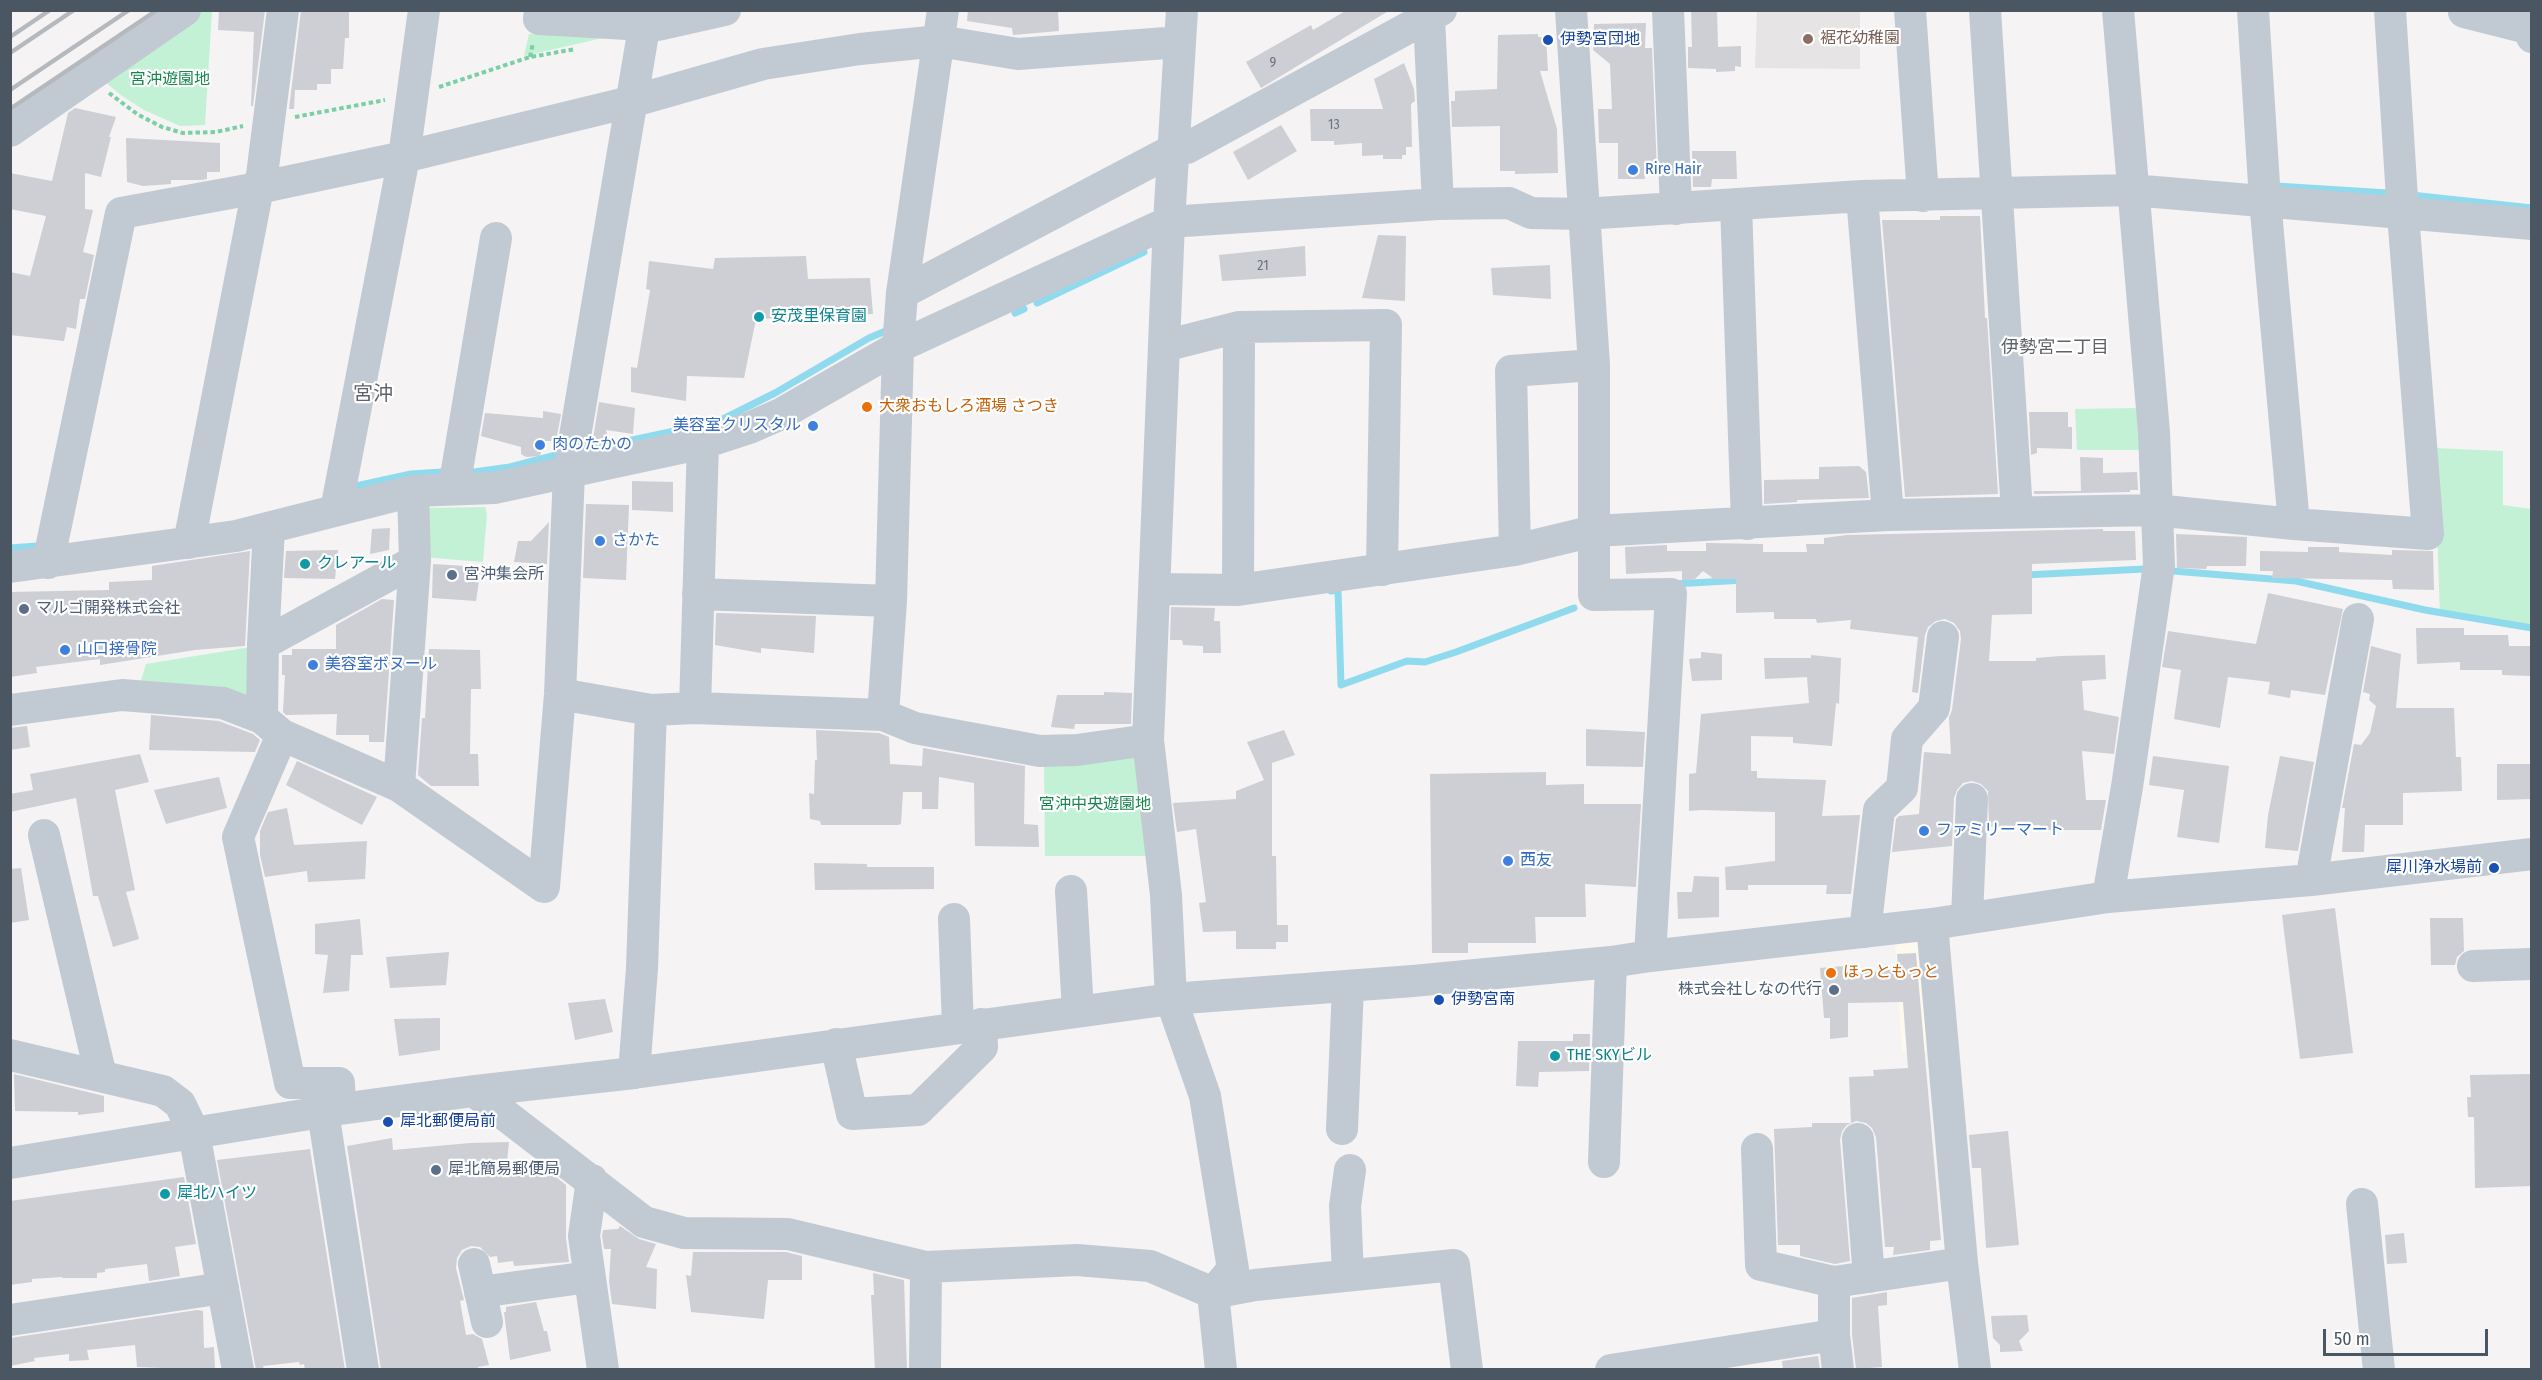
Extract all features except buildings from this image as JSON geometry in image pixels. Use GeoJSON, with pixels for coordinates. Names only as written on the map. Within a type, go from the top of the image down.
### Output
{"type":"FeatureCollection","features":[{"type":"Feature","properties":{"kind":"street"},"geometry":{"type":"LineString","coordinates":[[10,131],[185,10]]}},
{"type":"Feature","properties":{"kind":"street"},"geometry":{"type":"LineString","coordinates":[[189,543],[262,175],[283,10]]}},
{"type":"Feature","properties":{"kind":"street"},"geometry":{"type":"LineString","coordinates":[[336,510],[404,156],[424,10]]}},
{"type":"Feature","properties":{"kind":"street"},"geometry":{"type":"LineString","coordinates":[[540,10],[539,19],[646,17],[658,24],[725,10]]}},
{"type":"Feature","properties":{"kind":"street"},"geometry":{"type":"LineString","coordinates":[[884,715],[891,602],[898,347],[902,293],[943,10]]}},
{"type":"Feature","properties":{"kind":"street"},"geometry":{"type":"LineString","coordinates":[[1182,10],[1169,222],[1148,740],[1166,895],[1171,999],[1205,1096],[1233,1269],[1213,1293],[1221,1370]]}},
{"type":"Feature","properties":{"kind":"street"},"geometry":{"type":"LineString","coordinates":[[1571,10],[1594,365],[1593,595],[1671,594],[1650,956]]}},
{"type":"Feature","properties":{"kind":"street"},"geometry":{"type":"LineString","coordinates":[[1668,10],[1676,209]]}},
{"type":"Feature","properties":{"kind":"street"},"geometry":{"type":"LineString","coordinates":[[1910,10],[1923,196]]}},
{"type":"Feature","properties":{"kind":"street"},"geometry":{"type":"LineString","coordinates":[[1985,10],[1999,194],[2017,512]]}},
{"type":"Feature","properties":{"kind":"street"},"geometry":{"type":"LineString","coordinates":[[2108,897],[2127,787],[2159,565],[2155,510],[2154,432],[2118,10]]}},
{"type":"Feature","properties":{"kind":"street"},"geometry":{"type":"LineString","coordinates":[[2253,10],[2265,200],[2294,524]]}},
{"type":"Feature","properties":{"kind":"street"},"geometry":{"type":"LineString","coordinates":[[1155,589],[1238,590],[1515,550],[1594,531],[1887,515],[2155,510],[2428,534],[2390,10]]}},
{"type":"Feature","properties":{"kind":"street"},"geometry":{"type":"LineString","coordinates":[[2464,10],[2531,29],[2532,37]]}},
{"type":"Feature","properties":{"kind":"street"},"geometry":{"type":"LineString","coordinates":[[902,293],[1173,150],[1187,148],[1435,14],[1438,204]]}},
{"type":"Feature","properties":{"kind":"street"},"geometry":{"type":"LineString","coordinates":[[10,710],[122,695],[223,703],[399,786],[544,887],[560,694],[569,472],[646,17]]}},
{"type":"Feature","properties":{"kind":"street"},"geometry":{"type":"LineString","coordinates":[[48,563],[121,213],[258,188],[404,156],[630,102],[763,64],[860,49],[939,41],[1018,54],[1180,42]]}},
{"type":"Feature","properties":{"kind":"street"},"geometry":{"type":"LineString","coordinates":[[10,567],[236,536],[413,491],[494,488],[703,443],[749,428],[781,414],[898,347],[1169,222],[1438,204],[1509,203],[1531,213],[1583,213],[1862,196],[2132,190],[2532,224]]}},
{"type":"Feature","properties":{"kind":"street"},"geometry":{"type":"LineString","coordinates":[[1862,196],[1887,515]]}},
{"type":"Feature","properties":{"kind":"street"},"geometry":{"type":"LineString","coordinates":[[1736,204],[1747,524]]}},
{"type":"Feature","properties":{"kind":"street"},"geometry":{"type":"LineString","coordinates":[[454,488],[496,238]]}},
{"type":"Feature","properties":{"kind":"street"},"geometry":{"type":"LineString","coordinates":[[1164,346],[1239,327],[1386,325],[1382,570]]}},
{"type":"Feature","properties":{"kind":"street"},"geometry":{"type":"LineString","coordinates":[[1238,590],[1239,327]]}},
{"type":"Feature","properties":{"kind":"street"},"geometry":{"type":"LineString","coordinates":[[1515,550],[1511,371],[1594,365]]}},
{"type":"Feature","properties":{"kind":"street"},"geometry":{"type":"LineString","coordinates":[[695,708],[703,443]]}},
{"type":"Feature","properties":{"kind":"street"},"geometry":{"type":"LineString","coordinates":[[399,786],[415,561],[413,491]]}},
{"type":"Feature","properties":{"kind":"street"},"geometry":{"type":"LineString","coordinates":[[269,528],[262,644],[272,726],[238,837],[290,1083],[339,1083],[332,1111],[363,1370]]}},
{"type":"Feature","properties":{"kind":"street"},"geometry":{"type":"LineString","coordinates":[[262,644],[415,561]]}},
{"type":"Feature","properties":{"kind":"street"},"geometry":{"type":"LineString","coordinates":[[698,594],[891,602]]}},
{"type":"Feature","properties":{"kind":"street"},"geometry":{"type":"LineString","coordinates":[[2311,880],[2358,619]]}},
{"type":"Feature","properties":{"kind":"street"},"geometry":{"type":"LineString","coordinates":[[1865,932],[1879,810],[1902,788],[1907,739],[1934,708],[1943,638]]}},
{"type":"Feature","properties":{"kind":"street"},"geometry":{"type":"LineString","coordinates":[[560,694],[651,710],[695,708],[884,715],[915,728],[1040,752],[1077,750],[1148,740]]}},
{"type":"Feature","properties":{"kind":"street"},"geometry":{"type":"LineString","coordinates":[[634,1073],[643,946],[651,710]]}},
{"type":"Feature","properties":{"kind":"street"},"geometry":{"type":"LineString","coordinates":[[1967,917],[1972,799]]}},
{"type":"Feature","properties":{"kind":"street"},"geometry":{"type":"LineString","coordinates":[[44,835],[101,1076]]}},
{"type":"Feature","properties":{"kind":"street"},"geometry":{"type":"LineString","coordinates":[[10,1163],[332,1111],[474,1091],[634,1073],[1171,999],[1348,986],[1611,962],[1932,924],[2108,897],[2311,880],[2532,854]]}},
{"type":"Feature","properties":{"kind":"street"},"geometry":{"type":"LineString","coordinates":[[1071,891],[1078,1011]]}},
{"type":"Feature","properties":{"kind":"street"},"geometry":{"type":"LineString","coordinates":[[836,1044],[852,1114],[918,1110],[981,1047],[969,1026],[954,919]]}},
{"type":"Feature","properties":{"kind":"street"},"geometry":{"type":"LineString","coordinates":[[1932,924],[1962,1263],[1975,1370]]}},
{"type":"Feature","properties":{"kind":"street"},"geometry":{"type":"LineString","coordinates":[[1605,1162],[1611,962]]}},
{"type":"Feature","properties":{"kind":"street"},"geometry":{"type":"LineString","coordinates":[[2473,966],[2532,964]]}},
{"type":"Feature","properties":{"kind":"street"},"geometry":{"type":"LineString","coordinates":[[1342,1130],[1348,986]]}},
{"type":"Feature","properties":{"kind":"street"},"geometry":{"type":"LineString","coordinates":[[10,1055],[163,1091],[180,1104],[194,1134],[238,1370]]}},
{"type":"Feature","properties":{"kind":"street"},"geometry":{"type":"LineString","coordinates":[[474,1091],[644,1222],[684,1233],[788,1234],[926,1267],[1077,1260],[1150,1266],[1213,1293],[1255,1285],[1454,1265],[1467,1370]]}},
{"type":"Feature","properties":{"kind":"street"},"geometry":{"type":"LineString","coordinates":[[1858,1139],[1869,1276]]}},
{"type":"Feature","properties":{"kind":"street"},"geometry":{"type":"LineString","coordinates":[[1757,1149],[1761,1266],[1834,1282],[1962,1263]]}},
{"type":"Feature","properties":{"kind":"street"},"geometry":{"type":"LineString","coordinates":[[1348,1275],[1345,1206],[1350,1170]]}},
{"type":"Feature","properties":{"kind":"street"},"geometry":{"type":"LineString","coordinates":[[591,1180],[584,1236],[603,1370]]}},
{"type":"Feature","properties":{"kind":"street"},"geometry":{"type":"LineString","coordinates":[[2362,1204],[2379,1370]]}},
{"type":"Feature","properties":{"kind":"street"},"geometry":{"type":"LineString","coordinates":[[925,1370],[926,1267]]}},
{"type":"Feature","properties":{"kind":"street"},"geometry":{"type":"LineString","coordinates":[[488,1323],[477,1278],[589,1276]]}},
{"type":"Feature","properties":{"kind":"street"},"geometry":{"type":"LineString","coordinates":[[1834,1282],[1834,1335],[1838,1370]]}},
{"type":"Feature","properties":{"kind":"street"},"geometry":{"type":"LineString","coordinates":[[10,1320],[223,1288]]}},
{"type":"Feature","properties":{"kind":"street"},"geometry":{"type":"LineString","coordinates":[[1611,1370],[1834,1335]]}},
{"type":"Feature","properties":{"kind":"path"},"geometry":{"type":"LineString","coordinates":[[90,76],[138,114],[162,128],[183,133],[216,132],[414,95],[530,57],[580,48]]}},
{"type":"Feature","properties":{"kind":"shaded area","name":"裾花幼稚園"},"geometry":{"type":"Polygon","coordinates":[[[1757,11],[1860,11],[1860,69],[1755,68],[1757,11]]]}},
{"type":"Feature","properties":{"kind":"shaded area"},"geometry":{"type":"Polygon","coordinates":[[[1895,942],[1920,942],[1929,1052],[1902,1051],[1895,942]]]}},
{"type":"Feature","properties":{"kind":"green space","name":"宮沖遊園地"},"geometry":{"type":"Polygon","coordinates":[[[203,11],[212,11],[205,125],[180,126],[144,110],[103,80],[203,11]]]}},
{"type":"Feature","properties":{"kind":"green space"},"geometry":{"type":"Polygon","coordinates":[[[529,34],[607,37],[524,56],[529,34]]]}},
{"type":"Feature","properties":{"kind":"green space"},"geometry":{"type":"Polygon","coordinates":[[[2138,408],[2140,450],[2077,450],[2075,409],[2138,408]]]}},
{"type":"Feature","properties":{"kind":"green space"},"geometry":{"type":"Polygon","coordinates":[[[2434,448],[2503,451],[2503,505],[2531,509],[2531,629],[2440,615],[2434,448]]]}},
{"type":"Feature","properties":{"kind":"green space"},"geometry":{"type":"Polygon","coordinates":[[[485,507],[487,514],[483,562],[423,557],[424,508],[485,507]]]}},
{"type":"Feature","properties":{"kind":"green space"},"geometry":{"type":"Polygon","coordinates":[[[257,646],[255,697],[140,684],[146,664],[257,646]]]}},
{"type":"Feature","properties":{"kind":"green space","name":"宮沖中央遊園地"},"geometry":{"type":"Polygon","coordinates":[[[1139,750],[1151,856],[1045,856],[1044,760],[1139,750]]]}},
{"type":"Feature","properties":{"kind":"waterway"},"geometry":{"type":"LineString","coordinates":[[2276,186],[2388,193]]}},
{"type":"Feature","properties":{"kind":"waterway"},"geometry":{"type":"LineString","coordinates":[[2411,195],[2532,208]]}},
{"type":"Feature","properties":{"kind":"waterway"},"geometry":{"type":"LineString","coordinates":[[1037,303],[1144,252]]}},
{"type":"Feature","properties":{"kind":"waterway"},"geometry":{"type":"LineString","coordinates":[[1015,313],[1024,309]]}},
{"type":"Feature","properties":{"kind":"waterway"},"geometry":{"type":"LineString","coordinates":[[585,450],[717,422],[775,393],[869,338],[888,330]]}},
{"type":"Feature","properties":{"kind":"waterway"},"geometry":{"type":"LineString","coordinates":[[474,472],[510,467],[556,455]]}},
{"type":"Feature","properties":{"kind":"waterway"},"geometry":{"type":"LineString","coordinates":[[356,486],[411,474],[442,472]]}},
{"type":"Feature","properties":{"kind":"waterway"},"geometry":{"type":"LineString","coordinates":[[10,548],[37,546]]}},
{"type":"Feature","properties":{"kind":"waterway"},"geometry":{"type":"LineString","coordinates":[[2025,575],[2145,569]]}},
{"type":"Feature","properties":{"kind":"waterway"},"geometry":{"type":"LineString","coordinates":[[2173,571],[2296,581],[2425,610],[2532,628]]}},
{"type":"Feature","properties":{"kind":"waterway"},"geometry":{"type":"LineString","coordinates":[[1674,584],[1744,580]]}},
{"type":"Feature","properties":{"kind":"waterway"},"geometry":{"type":"LineString","coordinates":[[1331,591],[1338,590],[1341,685],[1407,661],[1425,662],[1456,652],[1574,608]]}},
{"type":"Feature","properties":{"kind":"railway"},"geometry":{"type":"LineString","coordinates":[[10,37],[50,10]]}},
{"type":"Feature","properties":{"kind":"railway"},"geometry":{"type":"LineString","coordinates":[[10,53],[74,10]]}},
{"type":"Feature","properties":{"kind":"railway"},"geometry":{"type":"LineString","coordinates":[[10,90],[129,10]]}},
{"type":"Feature","properties":{"kind":"railway"},"geometry":{"type":"LineString","coordinates":[[10,109],[157,10]]}},
{"type":"Feature","properties":{"kind":"place","name":"裾花幼稚園"},"geometry":{"type":"Point","coordinates":[1808,39]}},
{"type":"Feature","properties":{"kind":"place","name":"伊勢宮団地"},"geometry":{"type":"Point","coordinates":[1548,40]}},
{"type":"Feature","properties":{"kind":"place","name":"Rire Hair"},"geometry":{"type":"Point","coordinates":[1633,170]}},
{"type":"Feature","properties":{"kind":"place","name":"安茂里保育園"},"geometry":{"type":"Point","coordinates":[759,317]}},
{"type":"Feature","properties":{"kind":"place","name":"大衆おもしろ酒場 さつき"},"geometry":{"type":"Point","coordinates":[867,407]}},
{"type":"Feature","properties":{"kind":"place","name":"美容室クリスタル"},"geometry":{"type":"Point","coordinates":[813,426]}},
{"type":"Feature","properties":{"kind":"place","name":"肉のたかの"},"geometry":{"type":"Point","coordinates":[540,445]}},
{"type":"Feature","properties":{"kind":"place","name":"さかた"},"geometry":{"type":"Point","coordinates":[600,541]}},
{"type":"Feature","properties":{"kind":"place","name":"クレアール"},"geometry":{"type":"Point","coordinates":[305,564]}},
{"type":"Feature","properties":{"kind":"place","name":"宮沖集会所"},"geometry":{"type":"Point","coordinates":[452,575]}},
{"type":"Feature","properties":{"kind":"place","name":"マルゴ開発株式会社"},"geometry":{"type":"Point","coordinates":[24,609]}},
{"type":"Feature","properties":{"kind":"place","name":"山口接骨院"},"geometry":{"type":"Point","coordinates":[65,650]}},
{"type":"Feature","properties":{"kind":"place","name":"美容室ボヌール"},"geometry":{"type":"Point","coordinates":[313,665]}},
{"type":"Feature","properties":{"kind":"place","name":"ファミリーマート"},"geometry":{"type":"Point","coordinates":[1924,831]}},
{"type":"Feature","properties":{"kind":"place","name":"西友"},"geometry":{"type":"Point","coordinates":[1508,861]}},
{"type":"Feature","properties":{"kind":"place","name":"犀川浄水場前"},"geometry":{"type":"Point","coordinates":[2494,868]}},
{"type":"Feature","properties":{"kind":"place","name":"ほっともっと"},"geometry":{"type":"Point","coordinates":[1831,973]}},
{"type":"Feature","properties":{"kind":"place","name":"株式会社しなの代行"},"geometry":{"type":"Point","coordinates":[1834,990]}},
{"type":"Feature","properties":{"kind":"place","name":"伊勢宮南"},"geometry":{"type":"Point","coordinates":[1439,1000]}},
{"type":"Feature","properties":{"kind":"place","name":"THE SKYビル"},"geometry":{"type":"Point","coordinates":[1555,1056]}},
{"type":"Feature","properties":{"kind":"place","name":"犀北郵便局前"},"geometry":{"type":"Point","coordinates":[388,1122]}},
{"type":"Feature","properties":{"kind":"place","name":"犀北簡易郵便局"},"geometry":{"type":"Point","coordinates":[436,1170]}},
{"type":"Feature","properties":{"kind":"place","name":"犀北ハイツ"},"geometry":{"type":"Point","coordinates":[165,1194]}},
{"type":"Feature","properties":{"kind":"district","name":"伊勢宮二丁目"},"geometry":{"type":"Point","coordinates":[2055,348]}},
{"type":"Feature","properties":{"kind":"district","name":"宮沖"},"geometry":{"type":"Point","coordinates":[373,394]}}]}
